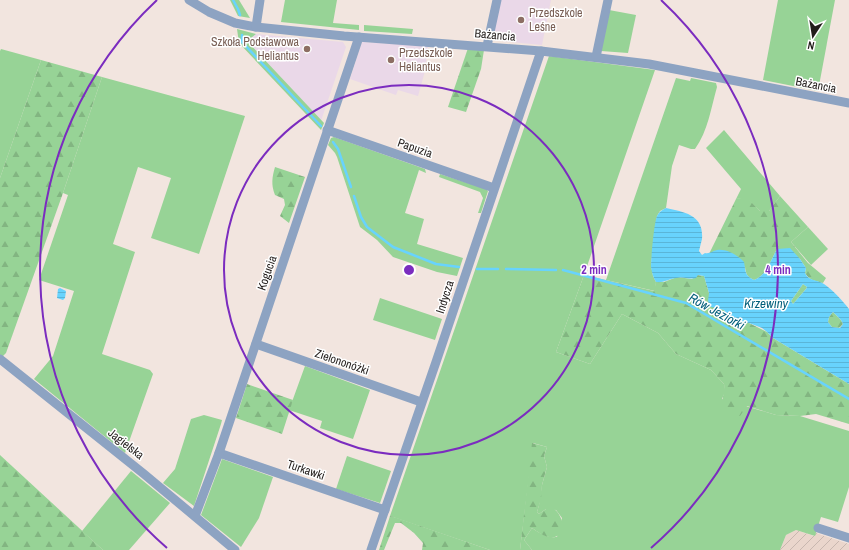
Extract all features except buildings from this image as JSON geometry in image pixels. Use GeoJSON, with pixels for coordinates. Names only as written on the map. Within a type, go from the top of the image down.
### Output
{"type":"FeatureCollection","features":[{"type":"Feature","properties":{"kind":"street","name":"Bażancia"},"geometry":{"type":"LineString","coordinates":[[189,0],[208,12],[235,23],[256,27],[359,37],[488,46],[596,57],[662,66],[849,103]]}},
{"type":"Feature","properties":{"kind":"street"},"geometry":{"type":"LineString","coordinates":[[256,27],[260,0]]}},
{"type":"Feature","properties":{"kind":"street"},"geometry":{"type":"LineString","coordinates":[[488,46],[497,0]]}},
{"type":"Feature","properties":{"kind":"street"},"geometry":{"type":"LineString","coordinates":[[596,57],[608,0]]}},
{"type":"Feature","properties":{"kind":"street","name":"Kogucia"},"geometry":{"type":"LineString","coordinates":[[195,516],[219,453],[359,37]]}},
{"type":"Feature","properties":{"kind":"street","name":"Indycza"},"geometry":{"type":"LineString","coordinates":[[371,550],[541,51]]}},
{"type":"Feature","properties":{"kind":"street","name":"Papuzia"},"geometry":{"type":"LineString","coordinates":[[327,130],[494,188]]}},
{"type":"Feature","properties":{"kind":"street","name":"Zielononóżki"},"geometry":{"type":"LineString","coordinates":[[256,344],[421,402]]}},
{"type":"Feature","properties":{"kind":"street","name":"Jagielska"},"geometry":{"type":"LineString","coordinates":[[0,359],[235,550]]}},
{"type":"Feature","properties":{"kind":"street","name":"Turkawki"},"geometry":{"type":"LineString","coordinates":[[219,453],[385,510]]}},
{"type":"Feature","properties":{"kind":"street"},"geometry":{"type":"LineString","coordinates":[[818,528],[849,538]]}},
{"type":"Feature","properties":{"kind":"shaded area","name":"Przedszkole Leśne"},"geometry":{"type":"Polygon","coordinates":[[[499,0],[551,0],[542,45],[491,40],[499,0]]]}},
{"type":"Feature","properties":{"kind":"shaded area"},"geometry":{"type":"Polygon","coordinates":[[[256,34],[343,42],[346,47],[321,121],[247,41],[256,34]]]}},
{"type":"Feature","properties":{"kind":"shaded area","name":"Przedszkole Heliantus"},"geometry":{"type":"Polygon","coordinates":[[[362,42],[428,46],[425,71],[418,96],[398,90],[396,95],[350,79],[362,42]]]}},
{"type":"Feature","properties":{"kind":"shaded area"},"geometry":{"type":"Polygon","coordinates":[[[796,530],[814,536],[816,533],[849,544],[849,550],[780,550],[786,535],[796,530]]]}},
{"type":"Feature","properties":{"kind":"green space"},"geometry":{"type":"Polygon","coordinates":[[[230,0],[239,0],[250,18],[238,16],[230,0]]]}},
{"type":"Feature","properties":{"kind":"green space"},"geometry":{"type":"Polygon","coordinates":[[[285,0],[337,0],[333,23],[359,25],[359,30],[281,22],[285,0]]]}},
{"type":"Feature","properties":{"kind":"green space"},"geometry":{"type":"Polygon","coordinates":[[[778,0],[835,0],[818,91],[763,80],[778,0]]]}},
{"type":"Feature","properties":{"kind":"green space"},"geometry":{"type":"Polygon","coordinates":[[[609,10],[636,15],[628,53],[601,51],[609,10]]]}},
{"type":"Feature","properties":{"kind":"green space"},"geometry":{"type":"Polygon","coordinates":[[[364,25],[413,29],[412,34],[364,31],[364,25]]]}},
{"type":"Feature","properties":{"kind":"green space"},"geometry":{"type":"Polygon","coordinates":[[[237,29],[256,34],[247,41],[324,123],[321,130],[239,43],[237,29]]]}},
{"type":"Feature","properties":{"kind":"green space"},"geometry":{"type":"Polygon","coordinates":[[[468,48],[484,50],[481,69],[466,112],[448,107],[468,48]]]}},
{"type":"Feature","properties":{"kind":"green space"},"geometry":{"type":"Polygon","coordinates":[[[1,49],[41,60],[0,178],[0,51],[1,49]]]}},
{"type":"Feature","properties":{"kind":"green space"},"geometry":{"type":"Polygon","coordinates":[[[549,56],[655,70],[556,352],[590,364],[622,314],[658,333],[676,354],[711,370],[724,384],[725,392],[722,399],[776,415],[800,416],[849,431],[849,487],[838,522],[821,517],[815,536],[796,530],[786,535],[780,550],[532,550],[524,540],[532,528],[544,535],[557,537],[562,518],[556,510],[546,509],[539,514],[537,512],[547,467],[544,456],[547,447],[533,443],[520,550],[490,550],[390,516],[549,56]]]}},
{"type":"Feature","properties":{"kind":"green space"},"geometry":{"type":"Polygon","coordinates":[[[41,60],[102,77],[63,193],[6,353],[2,357],[0,355],[0,178],[41,60]]]}},
{"type":"Feature","properties":{"kind":"green space"},"geometry":{"type":"Polygon","coordinates":[[[102,77],[245,116],[199,254],[151,238],[171,178],[138,167],[113,244],[135,252],[102,354],[150,370],[153,374],[125,453],[34,379],[53,356],[74,291],[39,280],[68,195],[63,193],[102,77]]]}},
{"type":"Feature","properties":{"kind":"green space"},"geometry":{"type":"Polygon","coordinates":[[[676,78],[690,81],[691,78],[716,83],[717,87],[709,119],[703,135],[695,149],[679,145],[672,166],[666,208],[660,211],[657,216],[656,223],[651,265],[656,282],[655,291],[606,280],[676,78]]]}},
{"type":"Feature","properties":{"kind":"green space"},"geometry":{"type":"Polygon","coordinates":[[[724,130],[780,196],[769,211],[760,211],[746,198],[736,199],[741,189],[706,148],[724,130]]]}},
{"type":"Feature","properties":{"kind":"green space"},"geometry":{"type":"Polygon","coordinates":[[[334,137],[425,169],[426,173],[419,170],[405,213],[424,219],[417,244],[463,258],[457,276],[437,272],[393,257],[377,240],[360,227],[337,157],[328,145],[331,138],[334,137]]]}},
{"type":"Feature","properties":{"kind":"green space"},"geometry":{"type":"Polygon","coordinates":[[[275,167],[305,177],[289,223],[280,216],[285,205],[284,199],[275,195],[273,188],[272,181],[275,167]]]}},
{"type":"Feature","properties":{"kind":"green space"},"geometry":{"type":"Polygon","coordinates":[[[440,174],[486,189],[488,191],[481,213],[478,213],[483,198],[480,192],[439,177],[440,174]]]}},
{"type":"Feature","properties":{"kind":"green space"},"geometry":{"type":"Polygon","coordinates":[[[780,196],[808,227],[791,242],[808,263],[826,278],[823,283],[808,277],[805,273],[806,268],[800,259],[777,249],[765,271],[754,280],[747,275],[745,267],[709,254],[736,199],[746,197],[760,211],[769,211],[780,196]]]}},
{"type":"Feature","properties":{"kind":"green space"},"geometry":{"type":"Polygon","coordinates":[[[808,227],[828,249],[811,265],[791,242],[808,227]]]}},
{"type":"Feature","properties":{"kind":"green space"},"geometry":{"type":"Polygon","coordinates":[[[584,275],[654,291],[656,282],[664,282],[677,277],[692,279],[697,275],[704,276],[709,293],[709,304],[724,310],[728,317],[741,323],[749,323],[767,332],[773,338],[849,384],[849,424],[816,414],[800,416],[776,415],[747,406],[740,416],[732,415],[722,406],[724,384],[711,370],[676,354],[658,333],[622,314],[590,364],[556,352],[584,275]]]}},
{"type":"Feature","properties":{"kind":"green space"},"geometry":{"type":"Polygon","coordinates":[[[803,284],[807,287],[806,289],[793,304],[791,301],[803,284]]]}},
{"type":"Feature","properties":{"kind":"green space"},"geometry":{"type":"Polygon","coordinates":[[[380,298],[442,319],[435,340],[373,320],[380,298]]]}},
{"type":"Feature","properties":{"kind":"green space"},"geometry":{"type":"Polygon","coordinates":[[[833,312],[843,324],[839,328],[832,327],[828,322],[829,317],[833,312]]]}},
{"type":"Feature","properties":{"kind":"green space"},"geometry":{"type":"Polygon","coordinates":[[[305,366],[370,390],[353,439],[320,428],[322,421],[289,410],[305,366]]]}},
{"type":"Feature","properties":{"kind":"green space"},"geometry":{"type":"Polygon","coordinates":[[[247,384],[293,400],[282,434],[236,418],[247,384]]]}},
{"type":"Feature","properties":{"kind":"green space"},"geometry":{"type":"Polygon","coordinates":[[[204,415],[222,420],[194,506],[163,483],[175,469],[191,419],[204,415]]]}},
{"type":"Feature","properties":{"kind":"green space"},"geometry":{"type":"Polygon","coordinates":[[[532,443],[547,447],[544,456],[547,467],[537,512],[539,514],[546,509],[553,508],[560,516],[563,527],[559,535],[555,537],[545,536],[532,528],[524,540],[532,550],[520,550],[532,443]]]}},
{"type":"Feature","properties":{"kind":"green space"},"geometry":{"type":"Polygon","coordinates":[[[0,455],[103,550],[0,550],[0,455]]]}},
{"type":"Feature","properties":{"kind":"green space"},"geometry":{"type":"Polygon","coordinates":[[[347,456],[391,471],[380,503],[336,489],[347,456]]]}},
{"type":"Feature","properties":{"kind":"green space"},"geometry":{"type":"Polygon","coordinates":[[[222,459],[273,477],[259,518],[241,547],[201,515],[222,459]]]}},
{"type":"Feature","properties":{"kind":"green space"},"geometry":{"type":"Polygon","coordinates":[[[131,471],[170,503],[129,550],[103,550],[82,531],[131,471]]]}},
{"type":"Feature","properties":{"kind":"green space"},"geometry":{"type":"Polygon","coordinates":[[[390,516],[490,550],[422,550],[423,543],[414,533],[401,523],[395,523],[384,550],[379,550],[390,516]]]}},
{"type":"Feature","properties":{"kind":"water","name":"Krzewiny"},"geometry":{"type":"Polygon","coordinates":[[[666,208],[680,211],[692,216],[700,225],[702,239],[699,251],[702,255],[715,250],[724,250],[732,253],[744,262],[747,274],[754,280],[765,271],[777,249],[790,248],[806,268],[805,273],[807,276],[827,286],[849,309],[849,384],[773,338],[762,328],[749,323],[734,322],[724,310],[711,307],[708,301],[709,293],[704,276],[698,275],[696,278],[673,278],[656,282],[651,267],[654,233],[657,216],[666,208]],[[803,284],[791,301],[793,304],[807,287],[803,284]],[[833,312],[829,317],[828,322],[832,327],[840,328],[843,324],[833,312]]]}},
{"type":"Feature","properties":{"kind":"water"},"geometry":{"type":"Polygon","coordinates":[[[60,288],[66,291],[65,298],[63,300],[57,298],[58,289],[60,288]]]}},
{"type":"Feature","properties":{"kind":"waterway","name":"Rów Jeziorki"},"geometry":{"type":"LineString","coordinates":[[233,0],[240,15]]}},
{"type":"Feature","properties":{"kind":"waterway","name":"Rów Jeziorki"},"geometry":{"type":"LineString","coordinates":[[242,35],[242,42],[321,126]]}},
{"type":"Feature","properties":{"kind":"waterway","name":"Rów Jeziorki"},"geometry":{"type":"LineString","coordinates":[[333,142],[338,149],[351,187]]}},
{"type":"Feature","properties":{"kind":"waterway","name":"Rów Jeziorki"},"geometry":{"type":"LineString","coordinates":[[354,196],[361,217],[367,227],[393,247],[436,264],[459,267]]}},
{"type":"Feature","properties":{"kind":"waterway","name":"Rów Jeziorki"},"geometry":{"type":"LineString","coordinates":[[477,269],[498,269]]}},
{"type":"Feature","properties":{"kind":"waterway","name":"Rów Jeziorki"},"geometry":{"type":"LineString","coordinates":[[506,269],[556,270]]}},
{"type":"Feature","properties":{"kind":"waterway","name":"Rów Jeziorki"},"geometry":{"type":"LineString","coordinates":[[563,270],[686,303],[849,399]]}},
{"type":"Feature","properties":{"kind":"place","name":"Przedszkole Leśne"},"geometry":{"type":"Point","coordinates":[521,20]}},
{"type":"Feature","properties":{"kind":"place","name":"Szkoła Podstawowa Heliantus"},"geometry":{"type":"Point","coordinates":[307,49]}},
{"type":"Feature","properties":{"kind":"place","name":"Przedszkole Heliantus"},"geometry":{"type":"Point","coordinates":[391,60]}}]}
